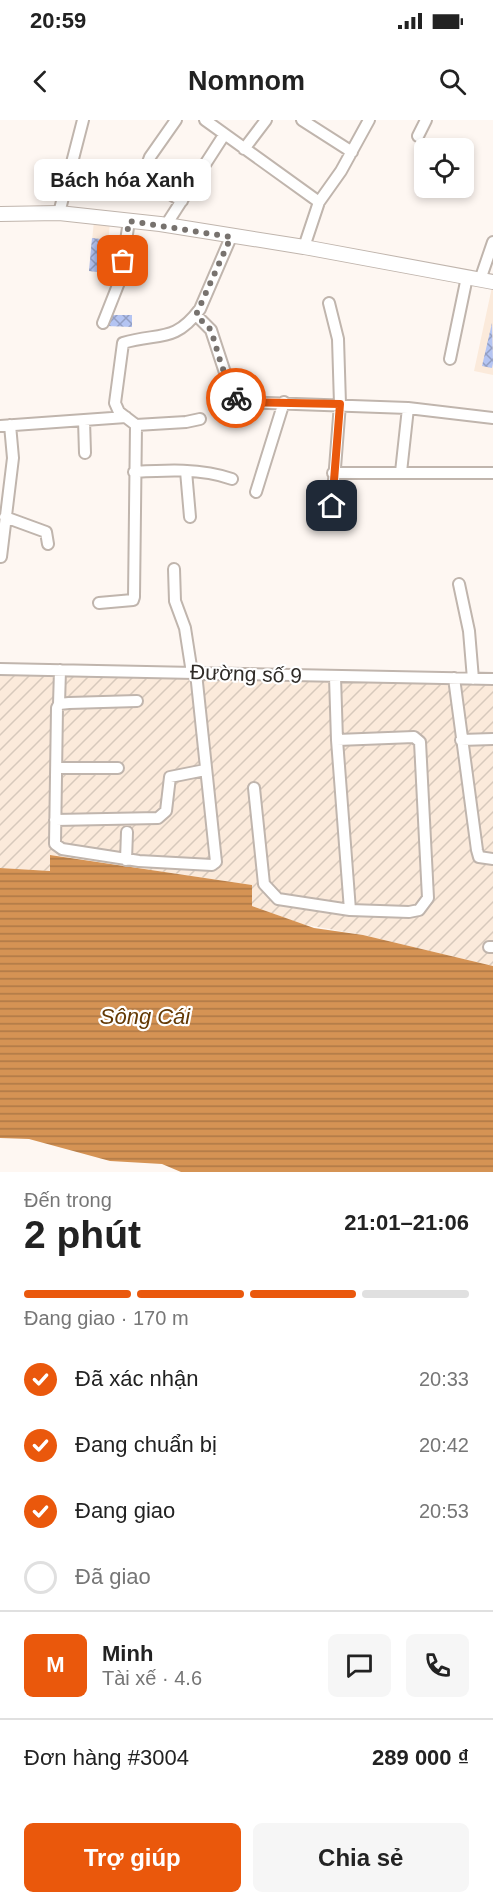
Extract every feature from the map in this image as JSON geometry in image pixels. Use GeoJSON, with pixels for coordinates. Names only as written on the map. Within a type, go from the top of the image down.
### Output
{"type":"FeatureCollection","features":[{"type":"Feature","properties":{"kind":"main road"},"geometry":{"type":"LineString","coordinates":[[0,214],[59,213],[166,225],[304,247],[480,280]]}},
{"type":"Feature","properties":{"kind":"street"},"geometry":{"type":"LineString","coordinates":[[59,213],[84,120]]}},
{"type":"Feature","properties":{"kind":"street"},"geometry":{"type":"LineString","coordinates":[[176,120],[150,157],[144,172],[148,181],[182,201]]}},
{"type":"Feature","properties":{"kind":"street"},"geometry":{"type":"LineString","coordinates":[[205,120],[319,202]]}},
{"type":"Feature","properties":{"kind":"street"},"geometry":{"type":"LineString","coordinates":[[244,149],[266,120]]}},
{"type":"Feature","properties":{"kind":"street"},"geometry":{"type":"LineString","coordinates":[[304,247],[319,202],[352,152],[369,120]]}},
{"type":"Feature","properties":{"kind":"street"},"geometry":{"type":"LineString","coordinates":[[418,136],[426,120]]}},
{"type":"Feature","properties":{"kind":"street"},"geometry":{"type":"LineString","coordinates":[[305,121],[352,152]]}},
{"type":"Feature","properties":{"kind":"street"},"geometry":{"type":"LineString","coordinates":[[166,225],[224,135]]}},
{"type":"Feature","properties":{"kind":"street"},"geometry":{"type":"LineString","coordinates":[[103,323],[120,280],[129,221]]}},
{"type":"Feature","properties":{"kind":"street"},"geometry":{"type":"LineString","coordinates":[[200,419],[136,425],[119,412],[115,403],[123,343],[175,333],[196,315],[231,237]]}},
{"type":"Feature","properties":{"kind":"street"},"geometry":{"type":"LineString","coordinates":[[450,359],[493,242]]}},
{"type":"Feature","properties":{"kind":"street"},"geometry":{"type":"LineString","coordinates":[[329,303],[338,339],[340,404],[332,506]]}},
{"type":"Feature","properties":{"kind":"street"},"geometry":{"type":"LineString","coordinates":[[196,315],[211,330],[233,397],[242,402],[408,408],[493,418]]}},
{"type":"Feature","properties":{"kind":"street"},"geometry":{"type":"LineString","coordinates":[[256,492],[284,402]]}},
{"type":"Feature","properties":{"kind":"street"},"geometry":{"type":"LineString","coordinates":[[401,472],[408,408]]}},
{"type":"Feature","properties":{"kind":"street"},"geometry":{"type":"LineString","coordinates":[[1,557],[13,458],[5,426],[126,417]]}},
{"type":"Feature","properties":{"kind":"street"},"geometry":{"type":"LineString","coordinates":[[84,420],[85,453]]}},
{"type":"Feature","properties":{"kind":"street"},"geometry":{"type":"LineString","coordinates":[[99,603],[116,604],[130,601],[134,597],[136,425]]}},
{"type":"Feature","properties":{"kind":"street"},"geometry":{"type":"LineString","coordinates":[[134,472],[186,471],[216,474],[232,479]]}},
{"type":"Feature","properties":{"kind":"street"},"geometry":{"type":"LineString","coordinates":[[186,471],[190,517]]}},
{"type":"Feature","properties":{"kind":"street"},"geometry":{"type":"LineString","coordinates":[[333,473],[493,473]]}},
{"type":"Feature","properties":{"kind":"street"},"geometry":{"type":"LineString","coordinates":[[5,517],[46,532],[48,544]]}},
{"type":"Feature","properties":{"kind":"street"},"geometry":{"type":"LineString","coordinates":[[60,670],[60,704],[56,713],[55,844],[58,848],[126,860],[207,867],[216,862],[194,673],[185,628],[175,601],[174,569]]}},
{"type":"Feature","properties":{"kind":"street"},"geometry":{"type":"LineString","coordinates":[[459,584],[469,631],[473,679]]}},
{"type":"Feature","properties":{"kind":"street","name":"Đường số 9"},"geometry":{"type":"LineString","coordinates":[[0,669],[493,679]]}},
{"type":"Feature","properties":{"kind":"street"},"geometry":{"type":"LineString","coordinates":[[335,676],[337,740],[350,910]]}},
{"type":"Feature","properties":{"kind":"street"},"geometry":{"type":"LineString","coordinates":[[454,678],[477,850],[479,857],[493,859]]}},
{"type":"Feature","properties":{"kind":"street"},"geometry":{"type":"LineString","coordinates":[[60,704],[138,700]]}},
{"type":"Feature","properties":{"kind":"street"},"geometry":{"type":"LineString","coordinates":[[254,788],[262,875],[270,892],[278,899],[350,910],[409,912],[419,910],[428,898],[420,742],[414,737],[337,740]]}},
{"type":"Feature","properties":{"kind":"street"},"geometry":{"type":"LineString","coordinates":[[461,740],[493,739]]}},
{"type":"Feature","properties":{"kind":"street"},"geometry":{"type":"LineString","coordinates":[[56,768],[118,768]]}},
{"type":"Feature","properties":{"kind":"street"},"geometry":{"type":"LineString","coordinates":[[55,820],[158,818],[166,812],[170,777],[205,770]]}},
{"type":"Feature","properties":{"kind":"street"},"geometry":{"type":"LineString","coordinates":[[126,860],[127,832]]}},
{"type":"Feature","properties":{"kind":"shaded area"},"geometry":{"type":"Polygon","coordinates":[[[94,221],[110,223],[105,273],[89,271],[94,221]]]}},
{"type":"Feature","properties":{"kind":"shaded area"},"geometry":{"type":"Polygon","coordinates":[[[493,287],[493,375],[474,371],[493,287]]]}},
{"type":"Feature","properties":{"kind":"shaded area"},"geometry":{"type":"Polygon","coordinates":[[[0,672],[493,682],[493,966],[363,935],[301,924],[252,906],[252,885],[51,855],[50,871],[0,868],[0,672]]]}},
{"type":"Feature","properties":{"kind":"water","name":"Sông Cái"},"geometry":{"type":"Polygon","coordinates":[[[50,855],[252,885],[252,906],[314,928],[363,935],[493,966],[493,1172],[181,1172],[162,1164],[110,1161],[29,1139],[0,1138],[0,868],[50,871],[50,855]]]}},
{"type":"Feature","properties":{"kind":"building"},"geometry":{"type":"Polygon","coordinates":[[[92,238],[109,240],[105,273],[89,271],[92,238]]]}},
{"type":"Feature","properties":{"kind":"building"},"geometry":{"type":"Polygon","coordinates":[[[106,315],[132,315],[132,327],[106,326],[106,315]]]}},
{"type":"Feature","properties":{"kind":"building"},"geometry":{"type":"Polygon","coordinates":[[[492,323],[493,363],[492,368],[482,366],[492,323]]]}},
{"type":"Feature","properties":{"kind":"way so far"},"geometry":{"type":"LineString","coordinates":[[123,261],[129,221],[160,224],[231,237],[196,315],[211,330],[233,397],[236,398]]}},
{"type":"Feature","properties":{"kind":"place","name":"Bách hóa Xanh"},"geometry":{"type":"Point","coordinates":[123,261]}},
{"type":"Feature","properties":{"kind":"route"},"geometry":{"type":"LineString","coordinates":[[236,398],[242,402],[340,404],[332,506]]}}]}
